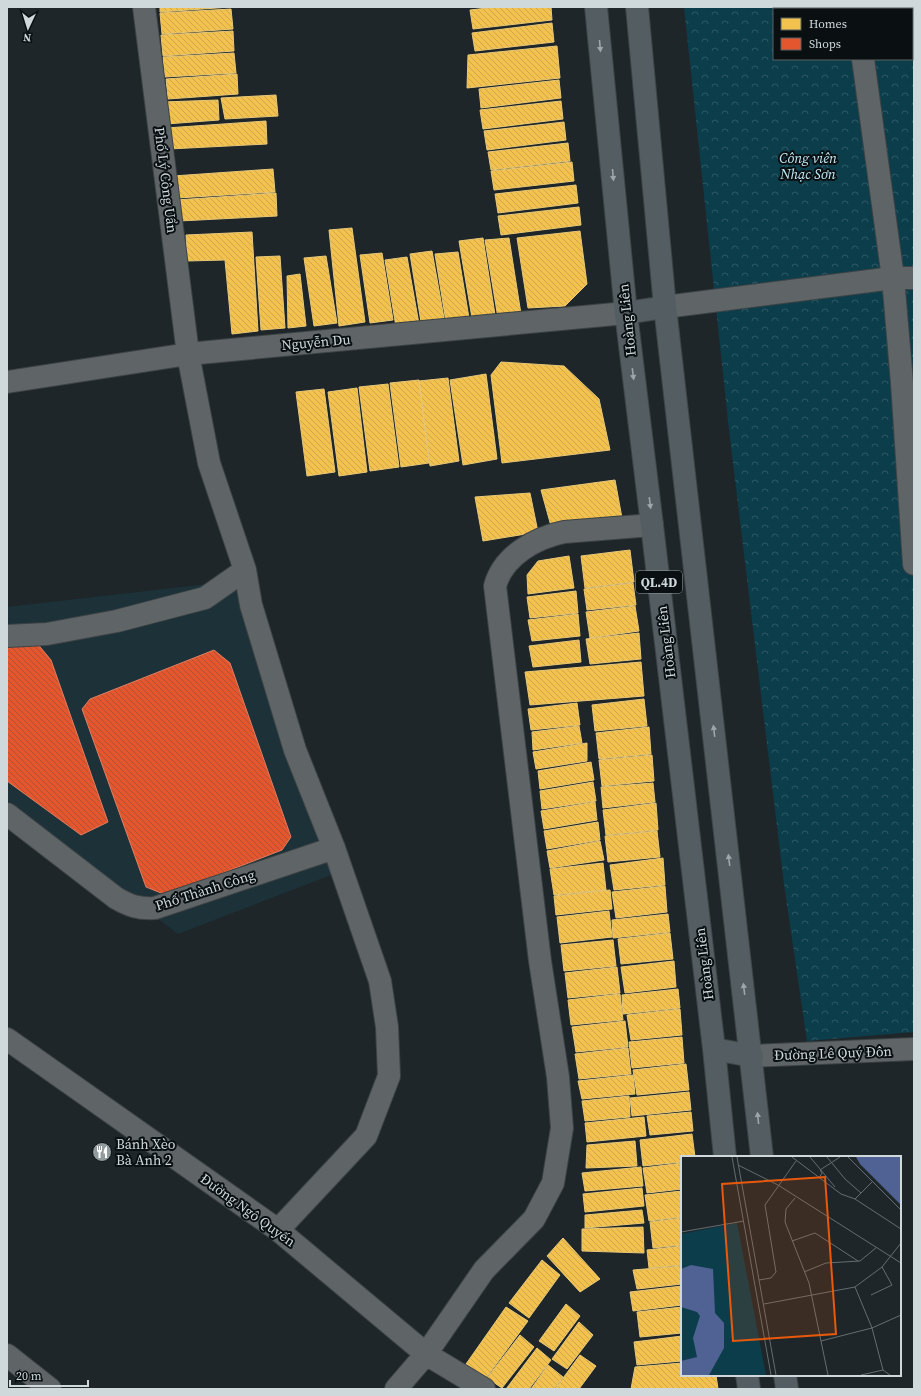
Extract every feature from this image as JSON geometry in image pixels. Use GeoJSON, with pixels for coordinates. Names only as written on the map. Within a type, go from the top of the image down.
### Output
{"type":"FeatureCollection","features":[{"type":"Feature","properties":{"kind":"main road","name":"Hoàng Liên"},"geometry":{"type":"LineString","coordinates":[[596,7],[626,313],[714,1049],[725,1156]]}},
{"type":"Feature","properties":{"kind":"main road","name":"QL.4D"},"geometry":{"type":"LineString","coordinates":[[637,7],[665,307],[752,1056],[762,1156]]}},
{"type":"Feature","properties":{"kind":"main road"},"geometry":{"type":"LineString","coordinates":[[626,313],[665,307]]}},
{"type":"Feature","properties":{"kind":"main road"},"geometry":{"type":"LineString","coordinates":[[714,1049],[752,1056]]}},
{"type":"Feature","properties":{"kind":"main road"},"geometry":{"type":"LineString","coordinates":[[747,1376],[748,1389]]}},
{"type":"Feature","properties":{"kind":"main road"},"geometry":{"type":"LineString","coordinates":[[785,1376],[787,1389]]}},
{"type":"Feature","properties":{"kind":"street","name":"Phố Lý Công Uẩn"},"geometry":{"type":"LineString","coordinates":[[144,7],[188,354],[209,463],[244,570],[251,605],[295,750],[334,848],[380,981],[387,1027],[389,1076],[366,1136],[278,1230]]}},
{"type":"Feature","properties":{"kind":"street"},"geometry":{"type":"LineString","coordinates":[[863,60],[904,278],[902,383],[914,564]]}},
{"type":"Feature","properties":{"kind":"street"},"geometry":{"type":"LineString","coordinates":[[665,307],[904,278]]}},
{"type":"Feature","properties":{"kind":"street","name":"Nguyễn Du"},"geometry":{"type":"LineString","coordinates":[[7,382],[188,354],[626,313]]}},
{"type":"Feature","properties":{"kind":"street"},"geometry":{"type":"LineString","coordinates":[[396,1389],[426,1354],[484,1270],[534,1219],[553,1183],[562,1128],[558,1077],[540,961],[495,586],[498,576],[504,566],[515,555],[540,539],[564,532],[652,525]]}},
{"type":"Feature","properties":{"kind":"street"},"geometry":{"type":"LineString","coordinates":[[7,636],[47,634],[110,622],[205,598],[244,570]]}},
{"type":"Feature","properties":{"kind":"street","name":"Phố Thành Công"},"geometry":{"type":"LineString","coordinates":[[7,814],[116,898],[128,905],[141,908],[155,908],[334,848]]}},
{"type":"Feature","properties":{"kind":"street","name":"Đường Ngô Quyến"},"geometry":{"type":"LineString","coordinates":[[7,1039],[278,1230],[426,1354],[484,1389]]}},
{"type":"Feature","properties":{"kind":"street","name":"Đường Lê Quý Đôn"},"geometry":{"type":"LineString","coordinates":[[752,1056],[914,1049]]}},
{"type":"Feature","properties":{"kind":"street"},"geometry":{"type":"LineString","coordinates":[[7,1355],[50,1389]]}},
{"type":"Feature","properties":{"kind":"shaded area"},"geometry":{"type":"Polygon","coordinates":[[[251,579],[344,870],[178,934],[7,803],[7,607],[251,579]]]}},
{"type":"Feature","properties":{"kind":"green space","name":"Công viên Nhạc Sơn"},"geometry":{"type":"Polygon","coordinates":[[[684,7],[914,7],[914,1032],[807,1041],[784,884],[729,430],[684,7]]]}},
{"type":"Feature","properties":{"kind":"building: Homes"},"geometry":{"type":"Polygon","coordinates":[[[160,7],[231,7],[160,12],[160,7]]]}},
{"type":"Feature","properties":{"kind":"building: Homes"},"geometry":{"type":"Polygon","coordinates":[[[496,7],[551,7],[552,20],[473,29],[470,10],[496,7]]]}},
{"type":"Feature","properties":{"kind":"building: Homes"},"geometry":{"type":"Polygon","coordinates":[[[231,9],[233,29],[162,34],[160,13],[231,9]]]}},
{"type":"Feature","properties":{"kind":"building: Homes"},"geometry":{"type":"Polygon","coordinates":[[[552,23],[554,42],[475,51],[472,33],[552,23]]]}},
{"type":"Feature","properties":{"kind":"building: Homes"},"geometry":{"type":"Polygon","coordinates":[[[233,31],[234,51],[163,56],[161,35],[233,31]]]}},
{"type":"Feature","properties":{"kind":"building: Homes"},"geometry":{"type":"Polygon","coordinates":[[[557,46],[560,78],[467,88],[468,55],[557,46]]]}},
{"type":"Feature","properties":{"kind":"building: Homes"},"geometry":{"type":"Polygon","coordinates":[[[234,53],[236,73],[165,77],[163,57],[234,53]]]}},
{"type":"Feature","properties":{"kind":"building: Homes"},"geometry":{"type":"Polygon","coordinates":[[[237,74],[238,94],[168,99],[166,79],[237,74]]]}},
{"type":"Feature","properties":{"kind":"building: Homes"},"geometry":{"type":"Polygon","coordinates":[[[559,80],[561,98],[481,108],[479,89],[559,80]]]}},
{"type":"Feature","properties":{"kind":"building: Homes"},"geometry":{"type":"Polygon","coordinates":[[[276,95],[278,116],[225,119],[221,98],[276,95]]]}},
{"type":"Feature","properties":{"kind":"building: Homes"},"geometry":{"type":"Polygon","coordinates":[[[218,100],[219,120],[166,124],[163,102],[218,100]]]}},
{"type":"Feature","properties":{"kind":"building: Homes"},"geometry":{"type":"Polygon","coordinates":[[[561,101],[563,119],[483,129],[480,110],[561,101]]]}},
{"type":"Feature","properties":{"kind":"building: Homes"},"geometry":{"type":"Polygon","coordinates":[[[266,121],[267,144],[169,149],[166,128],[266,121]]]}},
{"type":"Feature","properties":{"kind":"building: Homes"},"geometry":{"type":"Polygon","coordinates":[[[564,122],[566,140],[487,150],[484,131],[564,122]]]}},
{"type":"Feature","properties":{"kind":"building: Homes"},"geometry":{"type":"Polygon","coordinates":[[[568,143],[570,161],[491,170],[488,152],[568,143]]]}},
{"type":"Feature","properties":{"kind":"building: Homes"},"geometry":{"type":"Polygon","coordinates":[[[572,162],[574,181],[494,190],[491,171],[572,162]]]}},
{"type":"Feature","properties":{"kind":"building: Homes"},"geometry":{"type":"Polygon","coordinates":[[[273,169],[275,192],[177,198],[173,176],[273,169]]]}},
{"type":"Feature","properties":{"kind":"building: Homes"},"geometry":{"type":"Polygon","coordinates":[[[576,185],[578,203],[498,213],[495,194],[576,185]]]}},
{"type":"Feature","properties":{"kind":"building: Homes"},"geometry":{"type":"Polygon","coordinates":[[[276,193],[277,216],[179,221],[176,200],[276,193]]]}},
{"type":"Feature","properties":{"kind":"building: Homes"},"geometry":{"type":"Polygon","coordinates":[[[579,207],[581,225],[501,235],[498,216],[579,207]]]}},
{"type":"Feature","properties":{"kind":"building: Homes"},"geometry":{"type":"Polygon","coordinates":[[[352,228],[365,322],[339,326],[329,230],[352,228]]]}},
{"type":"Feature","properties":{"kind":"building: Homes"},"geometry":{"type":"Polygon","coordinates":[[[580,231],[587,284],[565,306],[528,308],[517,238],[580,231]]]}},
{"type":"Feature","properties":{"kind":"building: Homes"},"geometry":{"type":"Polygon","coordinates":[[[252,232],[258,331],[232,334],[225,260],[187,261],[186,235],[252,232]]]}},
{"type":"Feature","properties":{"kind":"building: Homes"},"geometry":{"type":"Polygon","coordinates":[[[483,238],[495,315],[472,318],[459,241],[483,238]]]}},
{"type":"Feature","properties":{"kind":"building: Homes"},"geometry":{"type":"Polygon","coordinates":[[[509,238],[521,314],[498,318],[485,240],[509,238]]]}},
{"type":"Feature","properties":{"kind":"building: Homes"},"geometry":{"type":"Polygon","coordinates":[[[432,251],[444,318],[421,322],[410,254],[432,251]]]}},
{"type":"Feature","properties":{"kind":"building: Homes"},"geometry":{"type":"Polygon","coordinates":[[[458,252],[469,318],[446,322],[435,254],[458,252]]]}},
{"type":"Feature","properties":{"kind":"building: Homes"},"geometry":{"type":"Polygon","coordinates":[[[382,253],[393,320],[370,323],[360,255],[382,253]]]}},
{"type":"Feature","properties":{"kind":"building: Homes"},"geometry":{"type":"Polygon","coordinates":[[[280,256],[285,328],[261,330],[256,257],[280,256]]]}},
{"type":"Feature","properties":{"kind":"building: Homes"},"geometry":{"type":"Polygon","coordinates":[[[326,256],[337,323],[314,326],[304,258],[326,256]]]}},
{"type":"Feature","properties":{"kind":"building: Homes"},"geometry":{"type":"Polygon","coordinates":[[[407,257],[419,324],[396,327],[385,260],[407,257]]]}},
{"type":"Feature","properties":{"kind":"building: Homes"},"geometry":{"type":"Polygon","coordinates":[[[300,274],[306,326],[288,328],[287,276],[300,274]]]}},
{"type":"Feature","properties":{"kind":"building: Homes"},"geometry":{"type":"Polygon","coordinates":[[[501,362],[564,366],[599,399],[610,450],[502,463],[491,375],[501,362]]]}},
{"type":"Feature","properties":{"kind":"building: Homes"},"geometry":{"type":"Polygon","coordinates":[[[486,374],[497,459],[463,465],[450,380],[486,374]]]}},
{"type":"Feature","properties":{"kind":"building: Homes"},"geometry":{"type":"Polygon","coordinates":[[[448,378],[459,461],[430,466],[419,381],[448,378]]]}},
{"type":"Feature","properties":{"kind":"building: Homes"},"geometry":{"type":"Polygon","coordinates":[[[419,380],[429,463],[401,467],[390,383],[419,380]]]}},
{"type":"Feature","properties":{"kind":"building: Homes"},"geometry":{"type":"Polygon","coordinates":[[[388,384],[399,467],[370,471],[359,387],[388,384]]]}},
{"type":"Feature","properties":{"kind":"building: Homes"},"geometry":{"type":"Polygon","coordinates":[[[357,388],[367,472],[339,476],[328,392],[357,388]]]}},
{"type":"Feature","properties":{"kind":"building: Homes"},"geometry":{"type":"Polygon","coordinates":[[[324,389],[335,472],[307,476],[296,392],[324,389]]]}},
{"type":"Feature","properties":{"kind":"building: Homes"},"geometry":{"type":"Polygon","coordinates":[[[615,480],[622,518],[551,526],[541,490],[615,480]]]}},
{"type":"Feature","properties":{"kind":"building: Homes"},"geometry":{"type":"Polygon","coordinates":[[[530,493],[538,532],[483,541],[475,497],[530,493]]]}},
{"type":"Feature","properties":{"kind":"building: Homes"},"geometry":{"type":"Polygon","coordinates":[[[630,550],[634,582],[585,588],[581,556],[630,550]]]}},
{"type":"Feature","properties":{"kind":"building: Homes"},"geometry":{"type":"Polygon","coordinates":[[[569,556],[574,588],[528,594],[527,575],[538,561],[569,556]]]}},
{"type":"Feature","properties":{"kind":"building: Homes"},"geometry":{"type":"Polygon","coordinates":[[[633,583],[636,605],[587,610],[584,589],[633,583]]]}},
{"type":"Feature","properties":{"kind":"building: Homes"},"geometry":{"type":"Polygon","coordinates":[[[576,591],[578,613],[530,618],[527,597],[576,591]]]}},
{"type":"Feature","properties":{"kind":"building: Homes"},"geometry":{"type":"Polygon","coordinates":[[[635,606],[639,631],[590,638],[586,612],[635,606]]]}},
{"type":"Feature","properties":{"kind":"building: Homes"},"geometry":{"type":"Polygon","coordinates":[[[578,614],[580,636],[532,641],[528,620],[578,614]]]}},
{"type":"Feature","properties":{"kind":"building: Homes"},"geometry":{"type":"Polygon","coordinates":[[[639,633],[641,659],[590,664],[586,639],[639,633]]]}},
{"type":"Feature","properties":{"kind":"building: Homes"},"geometry":{"type":"Polygon","coordinates":[[[579,640],[581,662],[533,667],[529,646],[579,640]]]}},
{"type":"Feature","properties":{"kind":"building: Homes"},"geometry":{"type":"Polygon","coordinates":[[[641,662],[644,696],[530,705],[525,672],[641,662]]]}},
{"type":"Feature","properties":{"kind":"building: Homes"},"geometry":{"type":"Polygon","coordinates":[[[644,699],[647,726],[595,731],[592,705],[644,699]]]}},
{"type":"Feature","properties":{"kind":"building: Homes"},"geometry":{"type":"Polygon","coordinates":[[[577,703],[580,725],[531,730],[528,709],[577,703]]]}},
{"type":"Feature","properties":{"kind":"building: Homes"},"geometry":{"type":"Polygon","coordinates":[[[579,726],[582,743],[533,750],[532,732],[579,726]]]}},
{"type":"Feature","properties":{"kind":"building: Homes"},"geometry":{"type":"Polygon","coordinates":[[[649,727],[651,754],[599,759],[596,733],[649,727]]]}},
{"type":"Feature","properties":{"kind":"building: Homes"},"geometry":{"type":"Polygon","coordinates":[[[587,743],[587,761],[536,769],[533,752],[587,743]]]}},
{"type":"Feature","properties":{"kind":"building: Homes"},"geometry":{"type":"Polygon","coordinates":[[[652,755],[654,781],[602,786],[599,760],[652,755]]]}},
{"type":"Feature","properties":{"kind":"building: Homes"},"geometry":{"type":"Polygon","coordinates":[[[591,762],[594,780],[540,789],[538,771],[591,762]]]}},
{"type":"Feature","properties":{"kind":"building: Homes"},"geometry":{"type":"Polygon","coordinates":[[[593,782],[596,801],[542,809],[540,791],[593,782]]]}},
{"type":"Feature","properties":{"kind":"building: Homes"},"geometry":{"type":"Polygon","coordinates":[[[653,783],[655,802],[603,808],[601,787],[653,783]]]}},
{"type":"Feature","properties":{"kind":"building: Homes"},"geometry":{"type":"Polygon","coordinates":[[[595,802],[597,820],[544,829],[541,811],[595,802]]]}},
{"type":"Feature","properties":{"kind":"building: Homes"},"geometry":{"type":"Polygon","coordinates":[[[656,803],[658,830],[606,835],[603,810],[656,803]]]}},
{"type":"Feature","properties":{"kind":"building: Homes"},"geometry":{"type":"Polygon","coordinates":[[[598,822],[600,840],[547,849],[544,831],[598,822]]]}},
{"type":"Feature","properties":{"kind":"building: Homes"},"geometry":{"type":"Polygon","coordinates":[[[657,831],[660,857],[608,862],[605,836],[657,831]]]}},
{"type":"Feature","properties":{"kind":"building: Homes"},"geometry":{"type":"Polygon","coordinates":[[[600,841],[604,860],[550,868],[547,851],[600,841]]]}},
{"type":"Feature","properties":{"kind":"building: Homes"},"geometry":{"type":"Polygon","coordinates":[[[663,858],[665,885],[614,890],[610,865],[663,858]]]}},
{"type":"Feature","properties":{"kind":"building: Homes"},"geometry":{"type":"Polygon","coordinates":[[[603,863],[606,890],[554,895],[550,869],[603,863]]]}},
{"type":"Feature","properties":{"kind":"building: Homes"},"geometry":{"type":"Polygon","coordinates":[[[665,886],[667,912],[616,918],[612,892],[665,886]]]}},
{"type":"Feature","properties":{"kind":"building: Homes"},"geometry":{"type":"Polygon","coordinates":[[[610,890],[612,909],[556,915],[554,896],[610,890]]]}},
{"type":"Feature","properties":{"kind":"building: Homes"},"geometry":{"type":"Polygon","coordinates":[[[609,911],[612,937],[560,943],[557,917],[609,911]]]}},
{"type":"Feature","properties":{"kind":"building: Homes"},"geometry":{"type":"Polygon","coordinates":[[[668,914],[670,932],[613,938],[612,920],[668,914]]]}},
{"type":"Feature","properties":{"kind":"building: Homes"},"geometry":{"type":"Polygon","coordinates":[[[670,933],[673,959],[621,964],[618,939],[670,933]]]}},
{"type":"Feature","properties":{"kind":"building: Homes"},"geometry":{"type":"Polygon","coordinates":[[[613,940],[616,966],[564,971],[561,945],[613,940]]]}},
{"type":"Feature","properties":{"kind":"building: Homes"},"geometry":{"type":"Polygon","coordinates":[[[674,961],[676,987],[625,993],[621,967],[674,961]]]}},
{"type":"Feature","properties":{"kind":"building: Homes"},"geometry":{"type":"Polygon","coordinates":[[[617,967],[620,993],[568,998],[565,973],[617,967]]]}},
{"type":"Feature","properties":{"kind":"building: Homes"},"geometry":{"type":"Polygon","coordinates":[[[678,989],[680,1008],[623,1014],[622,995],[678,989]]]}},
{"type":"Feature","properties":{"kind":"building: Homes"},"geometry":{"type":"Polygon","coordinates":[[[620,994],[623,1020],[571,1025],[568,1000],[620,994]]]}},
{"type":"Feature","properties":{"kind":"building: Homes"},"geometry":{"type":"Polygon","coordinates":[[[680,1009],[682,1035],[631,1040],[627,1015],[680,1009]]]}},
{"type":"Feature","properties":{"kind":"building: Homes"},"geometry":{"type":"Polygon","coordinates":[[[625,1021],[628,1047],[576,1052],[572,1027],[625,1021]]]}},
{"type":"Feature","properties":{"kind":"building: Homes"},"geometry":{"type":"Polygon","coordinates":[[[682,1037],[684,1063],[632,1068],[629,1042],[682,1037]]]}},
{"type":"Feature","properties":{"kind":"building: Homes"},"geometry":{"type":"Polygon","coordinates":[[[628,1048],[631,1074],[579,1079],[575,1054],[628,1048]]]}},
{"type":"Feature","properties":{"kind":"building: Homes"},"geometry":{"type":"Polygon","coordinates":[[[686,1064],[689,1090],[637,1095],[633,1070],[686,1064]]]}},
{"type":"Feature","properties":{"kind":"building: Homes"},"geometry":{"type":"Polygon","coordinates":[[[633,1075],[635,1094],[582,1099],[578,1081],[633,1075]]]}},
{"type":"Feature","properties":{"kind":"building: Homes"},"geometry":{"type":"Polygon","coordinates":[[[689,1092],[691,1110],[632,1116],[630,1098],[689,1092]]]}},
{"type":"Feature","properties":{"kind":"building: Homes"},"geometry":{"type":"Polygon","coordinates":[[[629,1096],[630,1117],[585,1121],[582,1101],[629,1096]]]}},
{"type":"Feature","properties":{"kind":"building: Homes"},"geometry":{"type":"Polygon","coordinates":[[[691,1112],[693,1131],[650,1135],[647,1116],[691,1112]]]}},
{"type":"Feature","properties":{"kind":"building: Homes"},"geometry":{"type":"Polygon","coordinates":[[[644,1117],[646,1136],[587,1142],[585,1123],[644,1117]]]}},
{"type":"Feature","properties":{"kind":"building: Homes"},"geometry":{"type":"Polygon","coordinates":[[[692,1134],[695,1156],[681,1156],[681,1162],[643,1166],[640,1140],[692,1134]]]}},
{"type":"Feature","properties":{"kind":"building: Homes"},"geometry":{"type":"Polygon","coordinates":[[[635,1141],[637,1166],[586,1168],[587,1145],[635,1141]]]}},
{"type":"Feature","properties":{"kind":"building: Homes"},"geometry":{"type":"Polygon","coordinates":[[[681,1163],[681,1189],[647,1193],[643,1168],[681,1163]]]}},
{"type":"Feature","properties":{"kind":"building: Homes"},"geometry":{"type":"Polygon","coordinates":[[[641,1167],[643,1186],[585,1191],[582,1173],[641,1167]]]}},
{"type":"Feature","properties":{"kind":"building: Homes"},"geometry":{"type":"Polygon","coordinates":[[[642,1188],[644,1206],[585,1212],[583,1194],[642,1188]]]}},
{"type":"Feature","properties":{"kind":"building: Homes"},"geometry":{"type":"Polygon","coordinates":[[[681,1191],[681,1217],[649,1221],[645,1195],[681,1191]]]}},
{"type":"Feature","properties":{"kind":"building: Homes"},"geometry":{"type":"Polygon","coordinates":[[[642,1210],[644,1223],[585,1228],[585,1215],[642,1210]]]}},
{"type":"Feature","properties":{"kind":"building: Homes"},"geometry":{"type":"Polygon","coordinates":[[[681,1218],[681,1245],[653,1248],[650,1222],[681,1218]]]}},
{"type":"Feature","properties":{"kind":"building: Homes"},"geometry":{"type":"Polygon","coordinates":[[[643,1227],[644,1253],[582,1251],[582,1229],[643,1227]]]}},
{"type":"Feature","properties":{"kind":"building: Homes"},"geometry":{"type":"Polygon","coordinates":[[[563,1238],[600,1279],[580,1292],[547,1256],[563,1238]]]}},
{"type":"Feature","properties":{"kind":"building: Homes"},"geometry":{"type":"Polygon","coordinates":[[[681,1246],[681,1265],[649,1268],[647,1250],[681,1246]]]}},
{"type":"Feature","properties":{"kind":"building: Homes"},"geometry":{"type":"Polygon","coordinates":[[[542,1260],[560,1275],[529,1318],[509,1303],[542,1260]]]}},
{"type":"Feature","properties":{"kind":"building: Homes"},"geometry":{"type":"Polygon","coordinates":[[[681,1266],[681,1284],[637,1289],[633,1270],[681,1266]]]}},
{"type":"Feature","properties":{"kind":"building: Homes"},"geometry":{"type":"Polygon","coordinates":[[[681,1286],[681,1305],[633,1311],[630,1292],[681,1286]]]}},
{"type":"Feature","properties":{"kind":"building: Homes"},"geometry":{"type":"Polygon","coordinates":[[[566,1304],[580,1316],[554,1351],[539,1341],[566,1304]]]}},
{"type":"Feature","properties":{"kind":"building: Homes"},"geometry":{"type":"Polygon","coordinates":[[[506,1307],[528,1321],[486,1378],[466,1364],[506,1307]]]}},
{"type":"Feature","properties":{"kind":"building: Homes"},"geometry":{"type":"Polygon","coordinates":[[[681,1307],[681,1333],[640,1337],[637,1312],[681,1307]]]}},
{"type":"Feature","properties":{"kind":"building: Homes"},"geometry":{"type":"Polygon","coordinates":[[[579,1322],[593,1335],[567,1369],[552,1359],[579,1322]]]}},
{"type":"Feature","properties":{"kind":"building: Homes"},"geometry":{"type":"Polygon","coordinates":[[[520,1335],[534,1347],[502,1388],[487,1378],[520,1335]]]}},
{"type":"Feature","properties":{"kind":"building: Homes"},"geometry":{"type":"Polygon","coordinates":[[[681,1336],[681,1361],[637,1365],[634,1342],[681,1336]]]}},
{"type":"Feature","properties":{"kind":"building: Homes"},"geometry":{"type":"Polygon","coordinates":[[[537,1348],[551,1360],[529,1389],[506,1389],[537,1348]]]}},
{"type":"Feature","properties":{"kind":"building: Homes"},"geometry":{"type":"Polygon","coordinates":[[[580,1355],[596,1366],[579,1389],[555,1389],[580,1355]]]}},
{"type":"Feature","properties":{"kind":"building: Homes"},"geometry":{"type":"Polygon","coordinates":[[[681,1363],[681,1376],[716,1376],[718,1389],[631,1389],[635,1367],[681,1363]]]}},
{"type":"Feature","properties":{"kind":"building: Homes"},"geometry":{"type":"Polygon","coordinates":[[[548,1365],[563,1377],[554,1389],[531,1389],[548,1365]]]}},
{"type":"Feature","properties":{"kind":"building: Shops"},"geometry":{"type":"Polygon","coordinates":[[[36,642],[51,660],[108,822],[81,835],[7,781],[7,643],[36,642]]]}},
{"type":"Feature","properties":{"kind":"building: Shops"},"geometry":{"type":"Polygon","coordinates":[[[214,650],[230,663],[291,837],[282,850],[166,895],[146,887],[82,709],[90,699],[214,650]]]}},
{"type":"Feature","properties":{"kind":"place","name":"Bánh Xèo Bà Anh 2"},"geometry":{"type":"Point","coordinates":[102,1152]}}]}
